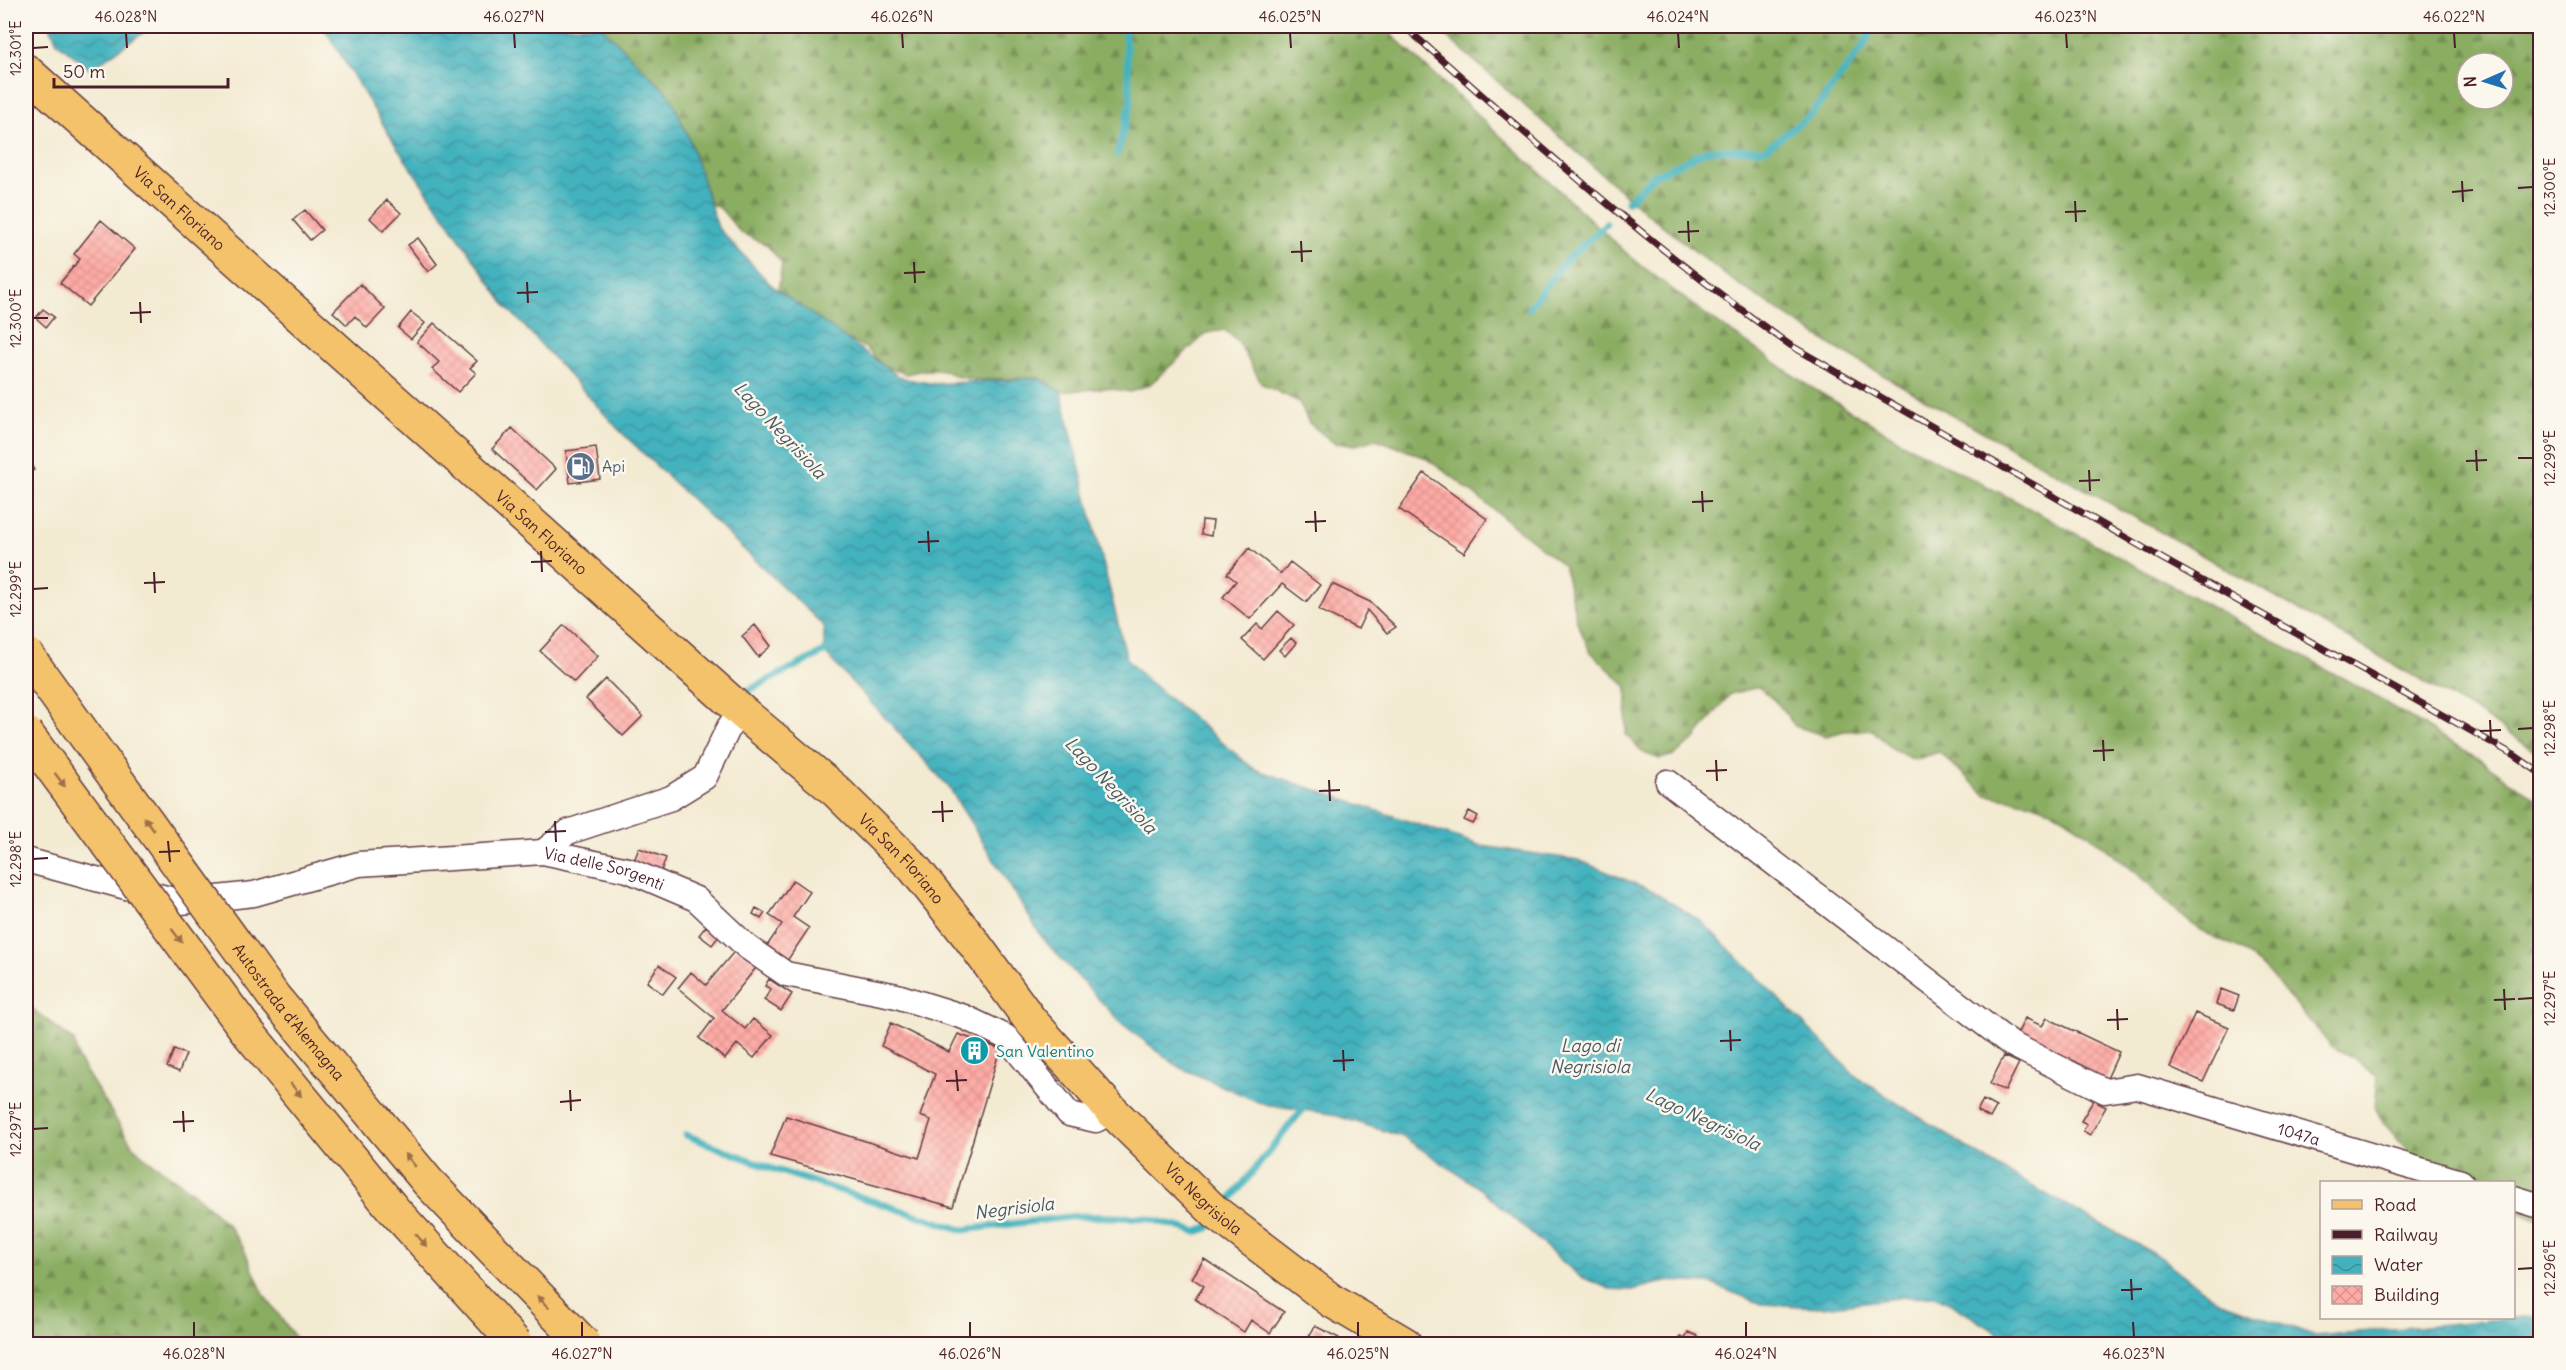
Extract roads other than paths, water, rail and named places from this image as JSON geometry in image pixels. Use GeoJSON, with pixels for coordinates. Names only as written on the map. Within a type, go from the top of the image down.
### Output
{"type":"FeatureCollection","features":[{"type":"Feature","properties":{"kind":"main road","name":"Via San Floriano"},"geometry":{"type":"LineString","coordinates":[[26,71],[742,712],[836,791],[914,868],[970,938],[1030,1020]]}},
{"type":"Feature","properties":{"kind":"main road","name":"Autostrada d'Alemagna"},"geometry":{"type":"LineString","coordinates":[[26,654],[274,997],[428,1182],[584,1344]]}},
{"type":"Feature","properties":{"kind":"main road"},"geometry":{"type":"LineString","coordinates":[[26,733],[246,1030],[393,1209],[516,1344]]}},
{"type":"Feature","properties":{"kind":"main road","name":"Via Negrisiola"},"geometry":{"type":"LineString","coordinates":[[1030,1020],[1112,1111],[1218,1215],[1332,1301],[1405,1344]]}},
{"type":"Feature","properties":{"kind":"street"},"geometry":{"type":"LineString","coordinates":[[543,852],[568,832],[671,798],[705,777],[729,727],[742,712]]}},
{"type":"Feature","properties":{"kind":"street","name":"1047a"},"geometry":{"type":"LineString","coordinates":[[1668,782],[2011,1044],[2105,1090],[2137,1086],[2458,1181]]}},
{"type":"Feature","properties":{"kind":"street","name":"Via delle Sorgenti"},"geometry":{"type":"LineString","coordinates":[[26,860],[181,902],[254,894],[359,864],[543,852],[628,870],[696,899],[747,947],[786,974],[897,996],[964,1017],[1006,1037],[1069,1114],[1096,1120],[1112,1111]]}},
{"type":"Feature","properties":{"kind":"street"},"geometry":{"type":"LineString","coordinates":[[2515,1198],[2541,1206]]}},
{"type":"Feature","properties":{"kind":"water"},"geometry":{"type":"Polygon","coordinates":[[[50,26],[153,26],[90,69],[57,42],[50,26]]]}},
{"type":"Feature","properties":{"kind":"water","name":"Lago di Negrisiola"},"geometry":{"type":"Polygon","coordinates":[[[323,26],[601,26],[671,97],[690,141],[718,228],[770,284],[901,378],[934,384],[1039,378],[1061,392],[1127,660],[1145,678],[1254,769],[1482,846],[1578,860],[1653,891],[1702,922],[1858,1078],[1999,1168],[2160,1257],[2216,1300],[2316,1336],[2523,1317],[2540,1318],[2540,1344],[2015,1344],[1935,1296],[1906,1297],[1823,1307],[1762,1304],[1709,1283],[1669,1281],[1632,1290],[1610,1289],[1579,1276],[1482,1190],[1403,1137],[1331,1114],[1263,1104],[1177,1066],[1120,1022],[1043,939],[948,786],[824,652],[824,626],[620,431],[506,306],[398,149],[323,26]]]}},
{"type":"Feature","properties":{"kind":"waterway"},"geometry":{"type":"LineString","coordinates":[[1117,154],[1131,103],[1124,26]]}},
{"type":"Feature","properties":{"kind":"waterway"},"geometry":{"type":"LineString","coordinates":[[1628,201],[1653,176],[1708,150],[1765,149],[1812,114],[1862,48],[1874,26]]}},
{"type":"Feature","properties":{"kind":"waterway"},"geometry":{"type":"LineString","coordinates":[[1529,308],[1566,260],[1606,224]]}},
{"type":"Feature","properties":{"kind":"waterway"},"geometry":{"type":"LineString","coordinates":[[745,692],[824,652]]}},
{"type":"Feature","properties":{"kind":"waterway","name":"Negrisiola"},"geometry":{"type":"LineString","coordinates":[[1223,1209],[1302,1110]]}},
{"type":"Feature","properties":{"kind":"waterway","name":"Negrisiola"},"geometry":{"type":"LineString","coordinates":[[686,1135],[770,1168],[963,1230],[1076,1216],[1147,1218],[1196,1232],[1208,1228],[1213,1222]]}},
{"type":"Feature","properties":{"kind":"railway"},"geometry":{"type":"LineString","coordinates":[[1404,26],[1592,191],[1689,270],[1790,345],[2163,559],[2514,755],[2540,773]]}},
{"type":"Feature","properties":{"kind":"place","name":"Api"},"geometry":{"type":"Point","coordinates":[581,466]}},
{"type":"Feature","properties":{"kind":"place","name":"San Valentino"},"geometry":{"type":"Point","coordinates":[975,1051]}},
{"type":"Feature","properties":{"kind":"water label","name":"Lago Negrisiola"},"geometry":{"type":"Point","coordinates":[780,430]}},
{"type":"Feature","properties":{"kind":"water label","name":"Lago Negrisiola"},"geometry":{"type":"Point","coordinates":[1111,785]}},
{"type":"Feature","properties":{"kind":"water label","name":"Lago Negrisiola"},"geometry":{"type":"Point","coordinates":[1703,1119]}}]}
